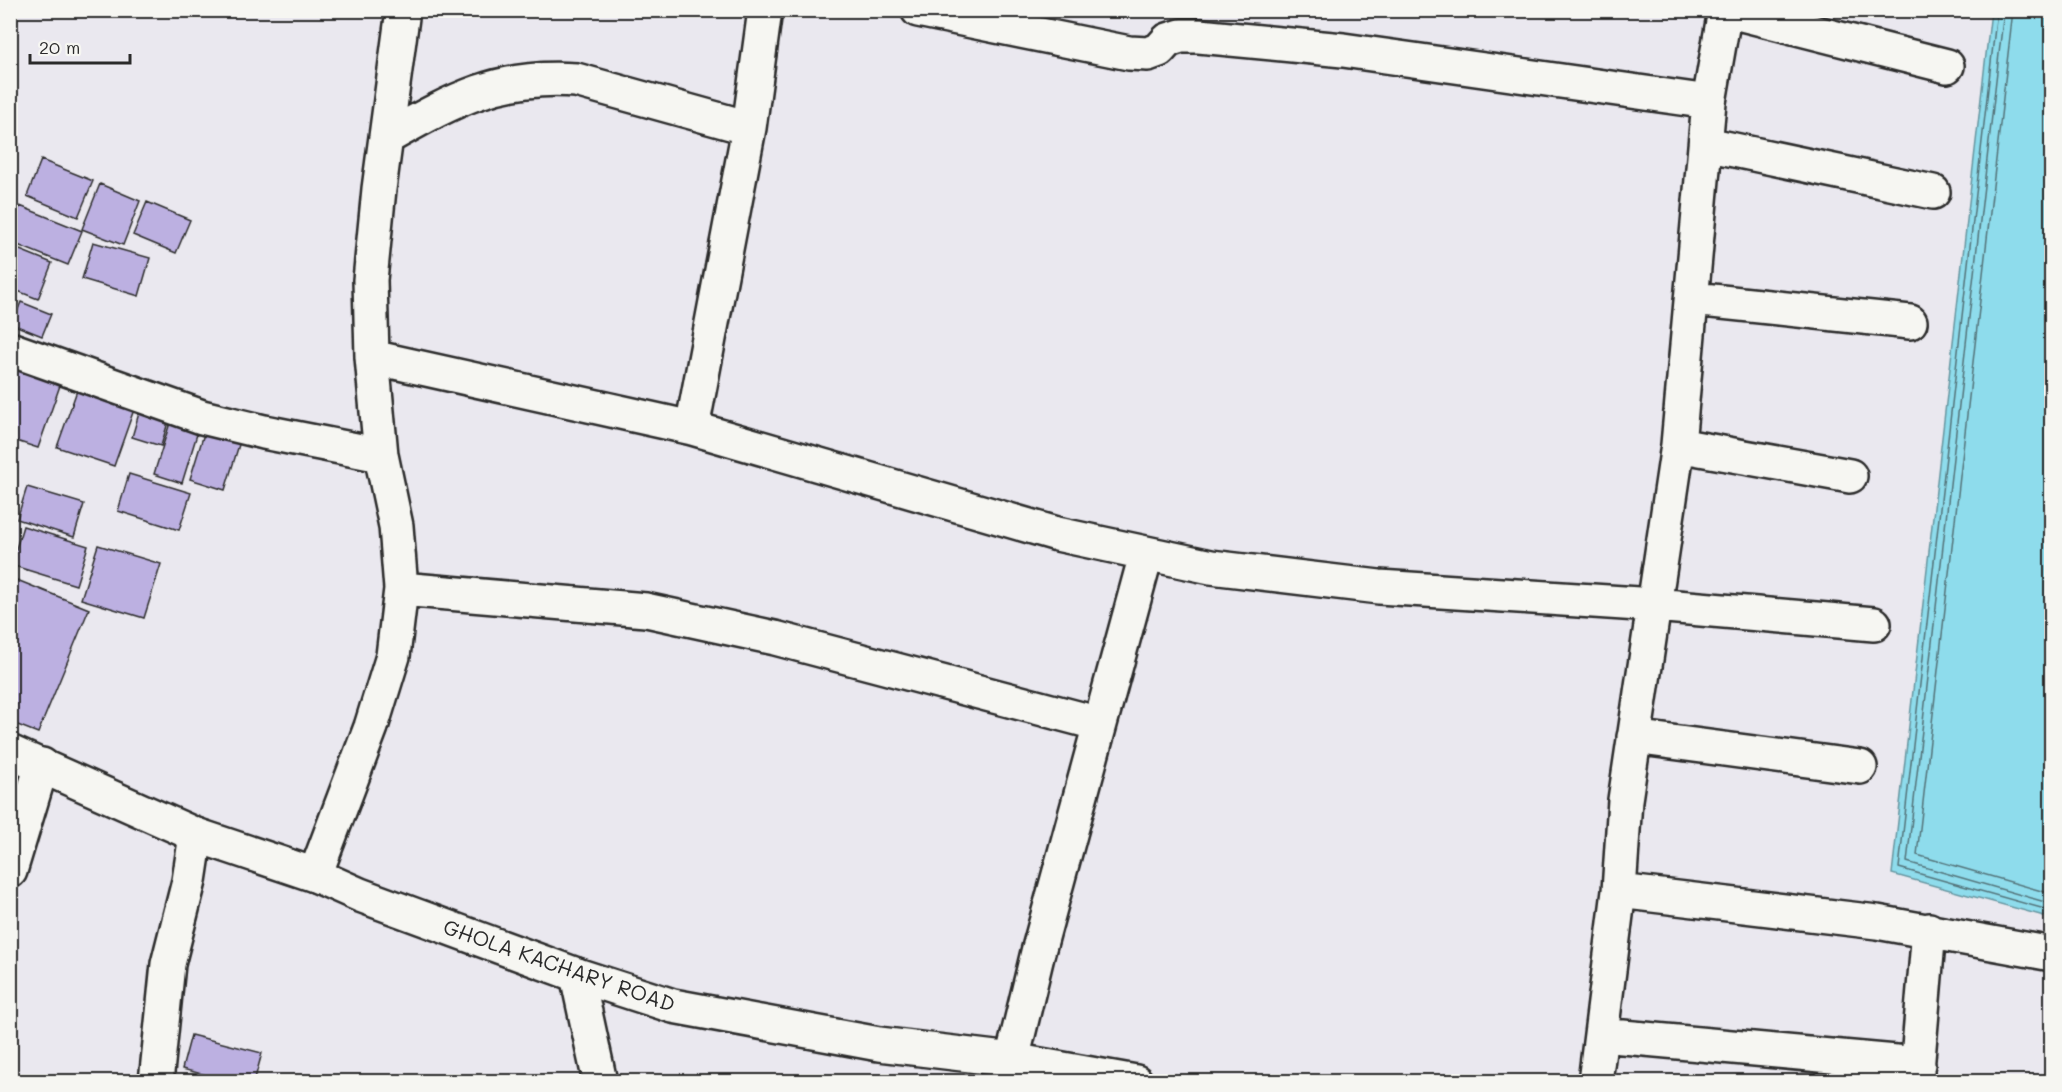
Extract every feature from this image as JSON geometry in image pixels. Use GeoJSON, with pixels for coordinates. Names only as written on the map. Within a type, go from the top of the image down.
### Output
{"type":"FeatureCollection","features":[{"type":"Feature","properties":{"kind":"street"},"geometry":{"type":"LineString","coordinates":[[315,874],[371,727],[393,656],[401,589],[396,526],[381,455],[372,357],[370,280],[403,10]]}},
{"type":"Feature","properties":{"kind":"street"},"geometry":{"type":"LineString","coordinates":[[692,428],[748,128],[765,10]]}},
{"type":"Feature","properties":{"kind":"street"},"geometry":{"type":"LineString","coordinates":[[1594,1082],[1619,891],[1625,800],[1678,445],[1693,300],[1709,102],[1725,10],[1947,66]]}},
{"type":"Feature","properties":{"kind":"street"},"geometry":{"type":"LineString","coordinates":[[930,11],[1129,53],[1148,54],[1159,50],[1168,40],[1181,36],[1199,36],[1343,50],[1709,102]]}},
{"type":"Feature","properties":{"kind":"street"},"geometry":{"type":"LineString","coordinates":[[386,138],[442,107],[494,85],[547,77],[576,80],[748,128]]}},
{"type":"Feature","properties":{"kind":"street"},"geometry":{"type":"LineString","coordinates":[[1706,144],[1933,192]]}},
{"type":"Feature","properties":{"kind":"street"},"geometry":{"type":"LineString","coordinates":[[1693,300],[1910,322]]}},
{"type":"Feature","properties":{"kind":"street"},"geometry":{"type":"LineString","coordinates":[[10,349],[202,417],[381,455]]}},
{"type":"Feature","properties":{"kind":"street"},"geometry":{"type":"LineString","coordinates":[[372,357],[692,428],[1057,534],[1146,555],[1211,567],[1379,587],[1654,605],[1874,624]]}},
{"type":"Feature","properties":{"kind":"street"},"geometry":{"type":"LineString","coordinates":[[1678,445],[1850,476]]}},
{"type":"Feature","properties":{"kind":"street"},"geometry":{"type":"LineString","coordinates":[[1012,1060],[1038,952],[1146,555]]}},
{"type":"Feature","properties":{"kind":"street"},"geometry":{"type":"LineString","coordinates":[[401,589],[646,610],[775,638],[1100,724]]}},
{"type":"Feature","properties":{"kind":"street"},"geometry":{"type":"LineString","coordinates":[[1634,737],[1860,767]]}},
{"type":"Feature","properties":{"kind":"street","name":"GHOLA KACHARY ROAD"},"geometry":{"type":"LineString","coordinates":[[10,752],[196,835],[315,874],[360,895],[577,975],[673,1006],[879,1044],[1012,1060],[1080,1077],[1136,1082]]}},
{"type":"Feature","properties":{"kind":"street"},"geometry":{"type":"LineString","coordinates":[[10,871],[42,765]]}},
{"type":"Feature","properties":{"kind":"street"},"geometry":{"type":"LineString","coordinates":[[156,1082],[168,964],[189,881],[196,835]]}},
{"type":"Feature","properties":{"kind":"street"},"geometry":{"type":"LineString","coordinates":[[1619,891],[1929,930],[2052,954]]}},
{"type":"Feature","properties":{"kind":"street"},"geometry":{"type":"LineString","coordinates":[[1601,1035],[1917,1073],[1929,930]]}},
{"type":"Feature","properties":{"kind":"street"},"geometry":{"type":"LineString","coordinates":[[577,975],[600,1082]]}},
{"type":"Feature","properties":{"kind":"water"},"geometry":{"type":"Polygon","coordinates":[[[1991,11],[2051,11],[2051,918],[1892,874],[1991,11]]]}},
{"type":"Feature","properties":{"kind":"building"},"geometry":{"type":"Polygon","coordinates":[[[41,160],[93,181],[78,217],[27,196],[41,160]]]}},
{"type":"Feature","properties":{"kind":"building"},"geometry":{"type":"Polygon","coordinates":[[[100,184],[140,201],[123,245],[82,229],[100,184]]]}},
{"type":"Feature","properties":{"kind":"building"},"geometry":{"type":"Polygon","coordinates":[[[147,202],[190,220],[176,253],[133,235],[147,202]]]}},
{"type":"Feature","properties":{"kind":"building"},"geometry":{"type":"Polygon","coordinates":[[[20,206],[82,231],[68,265],[10,242],[10,229],[20,206]]]}},
{"type":"Feature","properties":{"kind":"building"},"geometry":{"type":"Polygon","coordinates":[[[93,242],[150,258],[139,296],[82,279],[93,242]]]}},
{"type":"Feature","properties":{"kind":"building"},"geometry":{"type":"Polygon","coordinates":[[[10,246],[52,263],[38,299],[10,288],[10,246]]]}},
{"type":"Feature","properties":{"kind":"building"},"geometry":{"type":"Polygon","coordinates":[[[21,302],[51,314],[42,336],[12,324],[21,302]]]}},
{"type":"Feature","properties":{"kind":"building"},"geometry":{"type":"Polygon","coordinates":[[[10,360],[63,377],[38,448],[10,439],[10,360]]]}},
{"type":"Feature","properties":{"kind":"building"},"geometry":{"type":"Polygon","coordinates":[[[80,382],[137,401],[114,466],[57,447],[80,382]]]}},
{"type":"Feature","properties":{"kind":"building"},"geometry":{"type":"Polygon","coordinates":[[[142,403],[171,412],[161,446],[132,437],[142,403]]]}},
{"type":"Feature","properties":{"kind":"building"},"geometry":{"type":"Polygon","coordinates":[[[174,410],[202,418],[182,483],[154,474],[174,410]]]}},
{"type":"Feature","properties":{"kind":"building"},"geometry":{"type":"Polygon","coordinates":[[[207,424],[242,435],[225,490],[190,479],[207,424]]]}},
{"type":"Feature","properties":{"kind":"building"},"geometry":{"type":"Polygon","coordinates":[[[129,474],[191,493],[179,530],[118,511],[129,474]]]}},
{"type":"Feature","properties":{"kind":"building"},"geometry":{"type":"Polygon","coordinates":[[[27,487],[84,504],[74,537],[17,519],[27,487]]]}},
{"type":"Feature","properties":{"kind":"building"},"geometry":{"type":"Polygon","coordinates":[[[23,526],[88,546],[76,585],[11,565],[23,526]]]}},
{"type":"Feature","properties":{"kind":"building"},"geometry":{"type":"Polygon","coordinates":[[[98,545],[161,564],[144,618],[81,599],[98,545]]]}},
{"type":"Feature","properties":{"kind":"building"},"geometry":{"type":"Polygon","coordinates":[[[17,580],[89,609],[38,733],[10,722],[10,596],[17,580]]]}},
{"type":"Feature","properties":{"kind":"building"},"geometry":{"type":"Polygon","coordinates":[[[10,781],[24,787],[10,819],[10,781]]]}},
{"type":"Feature","properties":{"kind":"building"},"geometry":{"type":"Polygon","coordinates":[[[191,1035],[262,1053],[254,1082],[234,1082],[182,1069],[191,1035]]]}}]}
